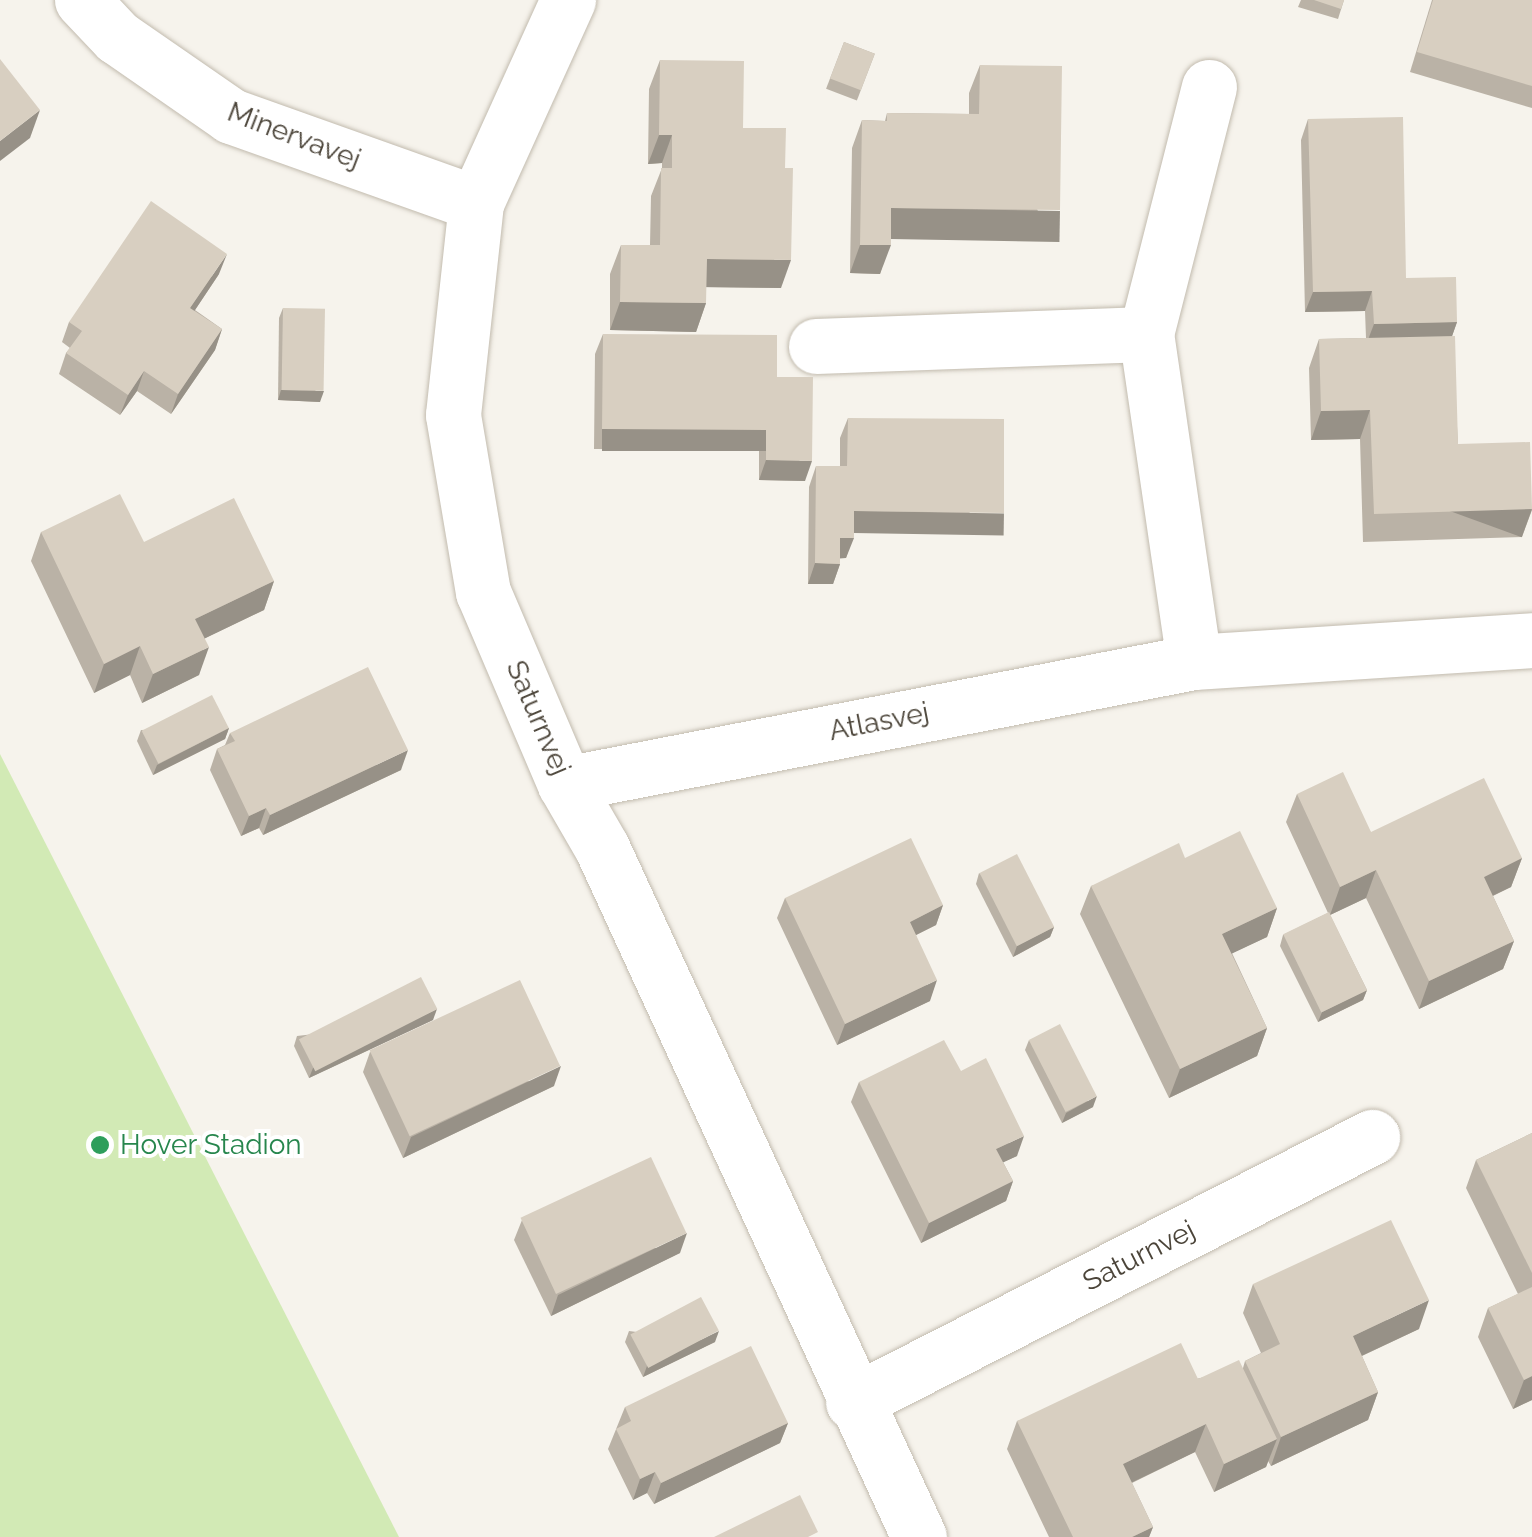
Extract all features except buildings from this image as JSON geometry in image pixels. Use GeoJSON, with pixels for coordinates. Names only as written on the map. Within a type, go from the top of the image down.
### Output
{"type":"FeatureCollection","features":[{"type":"Feature","properties":{"kind":"street","name":"Minervavej"},"geometry":{"type":"LineString","coordinates":[[82,0],[117,37],[230,116],[476,203]]}},
{"type":"Feature","properties":{"kind":"street","name":"Saturnvej"},"geometry":{"type":"LineString","coordinates":[[568,0],[476,203],[453,415],[483,592],[566,784],[602,848],[918,1537]]}},
{"type":"Feature","properties":{"kind":"street"},"geometry":{"type":"LineString","coordinates":[[1194,662],[1146,334],[1210,88]]}},
{"type":"Feature","properties":{"kind":"street"},"geometry":{"type":"LineString","coordinates":[[816,346],[1146,334]]}},
{"type":"Feature","properties":{"kind":"street","name":"Atlasvej"},"geometry":{"type":"LineString","coordinates":[[566,784],[1194,662],[1532,640]]}},
{"type":"Feature","properties":{"kind":"street","name":"Saturnvej"},"geometry":{"type":"LineString","coordinates":[[853,1402],[1372,1137]]}},
{"type":"Feature","properties":{"kind":"green space","name":"Hover Stadion"},"geometry":{"type":"Polygon","coordinates":[[[0,754],[399,1537],[0,1537],[0,754]]]}},
{"type":"Feature","properties":{"kind":"place","name":"Hover Stadion"},"geometry":{"type":"Point","coordinates":[100,1145]}}]}
